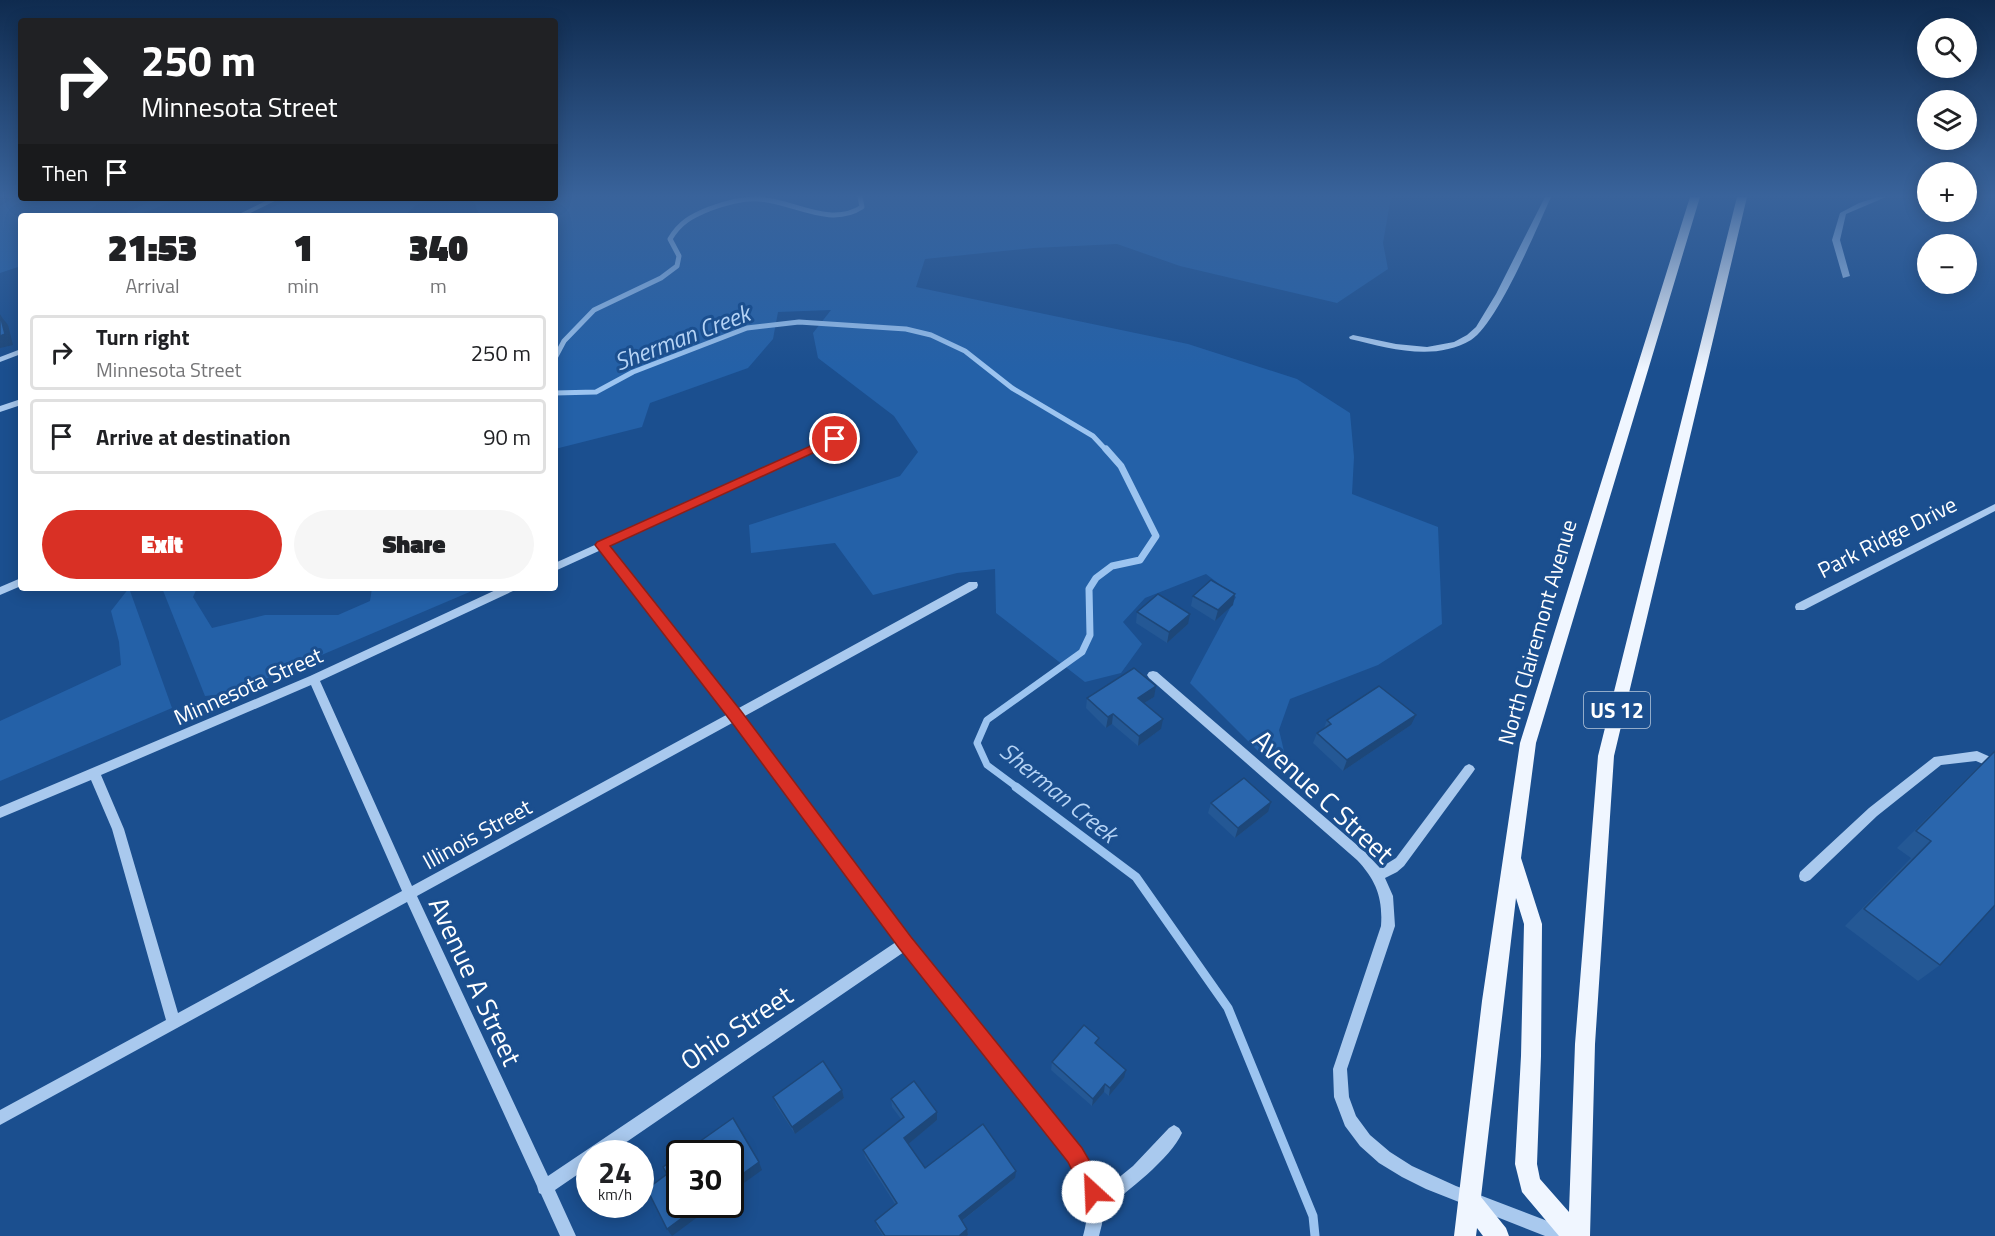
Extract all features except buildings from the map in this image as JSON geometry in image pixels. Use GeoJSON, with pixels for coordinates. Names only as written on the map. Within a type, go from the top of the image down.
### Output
{"type":"FeatureCollection","features":[{"type":"Feature","properties":{"kind":"main road","name":"North Clairemont Avenue"},"geometry":{"type":"LineString","coordinates":[[1465,1236],[1492,1000],[1528,743],[1677,255]]}},
{"type":"Feature","properties":{"kind":"main road","name":"US 12"},"geometry":{"type":"LineString","coordinates":[[1579,1236],[1585,1044],[1606,756],[1728,255]]}},
{"type":"Feature","properties":{"kind":"main road"},"geometry":{"type":"LineString","coordinates":[[1512,856],[1533,924],[1531,1056],[1526,1164],[1530,1185],[1574,1236]]}},
{"type":"Feature","properties":{"kind":"main road"},"geometry":{"type":"LineString","coordinates":[[1468,1199],[1498,1236]]}},
{"type":"Feature","properties":{"kind":"street"},"geometry":{"type":"LineString","coordinates":[[1353,337],[1387,346],[1409,348],[1440,347],[1471,337],[1481,326],[1519,255]]}},
{"type":"Feature","properties":{"kind":"street"},"geometry":{"type":"LineString","coordinates":[[1840,255],[1846,276]]}},
{"type":"Feature","properties":{"kind":"street"},"geometry":{"type":"LineString","coordinates":[[0,360],[18,352]]}},
{"type":"Feature","properties":{"kind":"street"},"geometry":{"type":"LineString","coordinates":[[0,409],[18,403]]}},
{"type":"Feature","properties":{"kind":"street"},"geometry":{"type":"LineString","coordinates":[[558,566],[835,439]]}},
{"type":"Feature","properties":{"kind":"street","name":"Park Ridge Drive"},"geometry":{"type":"LineString","coordinates":[[1800,607],[1995,507]]}},
{"type":"Feature","properties":{"kind":"street"},"geometry":{"type":"LineString","coordinates":[[602,545],[736,716],[905,943],[1075,1155],[1089,1179],[1097,1204],[1095,1226],[1091,1236]]}},
{"type":"Feature","properties":{"kind":"street"},"geometry":{"type":"LineString","coordinates":[[0,591],[18,583]]}},
{"type":"Feature","properties":{"kind":"street","name":"Illinois Street"},"geometry":{"type":"LineString","coordinates":[[0,1118],[973,585]]}},
{"type":"Feature","properties":{"kind":"street","name":"Minnesota Street"},"geometry":{"type":"LineString","coordinates":[[0,813],[314,679],[503,591]]}},
{"type":"Feature","properties":{"kind":"street","name":"Avenue C Street"},"geometry":{"type":"LineString","coordinates":[[1153,675],[1361,856],[1377,874],[1387,892],[1390,908],[1388,926],[1340,1069],[1338,1088],[1355,1128],[1384,1158],[1422,1180],[1468,1199]]}},
{"type":"Feature","properties":{"kind":"street","name":"Avenue A Street"},"geometry":{"type":"LineString","coordinates":[[314,679],[410,895],[568,1236]]}},
{"type":"Feature","properties":{"kind":"street"},"geometry":{"type":"LineString","coordinates":[[1805,876],[1873,813],[1938,760],[1977,756],[1995,764]]}},
{"type":"Feature","properties":{"kind":"street"},"geometry":{"type":"LineString","coordinates":[[1377,874],[1393,868],[1400,862],[1469,769]]}},
{"type":"Feature","properties":{"kind":"street"},"geometry":{"type":"LineString","coordinates":[[94,773],[118,829],[174,1023]]}},
{"type":"Feature","properties":{"kind":"street","name":"Ohio Street"},"geometry":{"type":"LineString","coordinates":[[616,1140],[905,943]]}},
{"type":"Feature","properties":{"kind":"street"},"geometry":{"type":"LineString","coordinates":[[1097,1204],[1126,1185],[1147,1166],[1174,1134]]}},
{"type":"Feature","properties":{"kind":"street"},"geometry":{"type":"LineString","coordinates":[[544,1188],[576,1166]]}},
{"type":"Feature","properties":{"kind":"street"},"geometry":{"type":"LineString","coordinates":[[1468,1199],[1565,1236]]}},
{"type":"Feature","properties":{"kind":"shaded area"},"geometry":{"type":"Polygon","coordinates":[[[0,255],[18,255],[18,267],[0,273],[0,255]]]}},
{"type":"Feature","properties":{"kind":"shaded area"},"geometry":{"type":"Polygon","coordinates":[[[558,255],[968,255],[925,259],[916,287],[1188,344],[1297,379],[1350,413],[1354,457],[1352,494],[1438,527],[1442,624],[1378,665],[1290,699],[1279,730],[1287,764],[1263,756],[1190,683],[1236,597],[1206,574],[1145,598],[1123,622],[1142,644],[1121,673],[1085,682],[996,613],[995,569],[957,573],[873,595],[835,543],[751,553],[749,525],[900,476],[918,452],[894,416],[818,358],[813,333],[831,310],[778,312],[773,339],[748,368],[650,403],[642,427],[558,448],[558,255]]]}},
{"type":"Feature","properties":{"kind":"shaded area"},"geometry":{"type":"Polygon","coordinates":[[[1148,255],[1385,255],[1388,269],[1337,303],[1180,266],[1148,255]]]}},
{"type":"Feature","properties":{"kind":"shaded area"},"geometry":{"type":"Polygon","coordinates":[[[127,591],[130,591],[172,708],[0,781],[0,721],[121,665],[119,642],[111,611],[127,591]]]}},
{"type":"Feature","properties":{"kind":"shaded area"},"geometry":{"type":"Polygon","coordinates":[[[163,591],[196,591],[193,597],[212,628],[265,615],[338,615],[370,601],[372,591],[472,591],[232,693],[205,696],[163,591]]]}},
{"type":"Feature","properties":{"kind":"waterway","name":"Sherman Creek"},"geometry":{"type":"LineString","coordinates":[[558,352],[564,341],[594,310],[661,278],[677,266],[678,255]]}},
{"type":"Feature","properties":{"kind":"waterway","name":"Sherman Creek"},"geometry":{"type":"LineString","coordinates":[[558,393],[596,392],[633,372],[747,328],[799,322],[906,329],[931,335],[965,351],[1012,388],[1093,436],[1107,451]]}},
{"type":"Feature","properties":{"kind":"waterway","name":"Sherman Creek"},"geometry":{"type":"LineString","coordinates":[[1018,788],[987,765],[977,743],[987,720],[1082,652],[1090,635],[1089,589],[1096,578],[1112,566],[1140,560],[1156,536],[1121,466],[1106,449]]}},
{"type":"Feature","properties":{"kind":"waterway","name":"Sherman Creek"},"geometry":{"type":"LineString","coordinates":[[1016,787],[1136,877],[1228,1008],[1313,1216],[1315,1236]]}},
{"type":"Feature","properties":{"kind":"route"},"geometry":{"type":"LineString","coordinates":[[835,439],[602,545],[736,716],[905,943],[1075,1155],[1089,1179],[1093,1192]]}}]}
